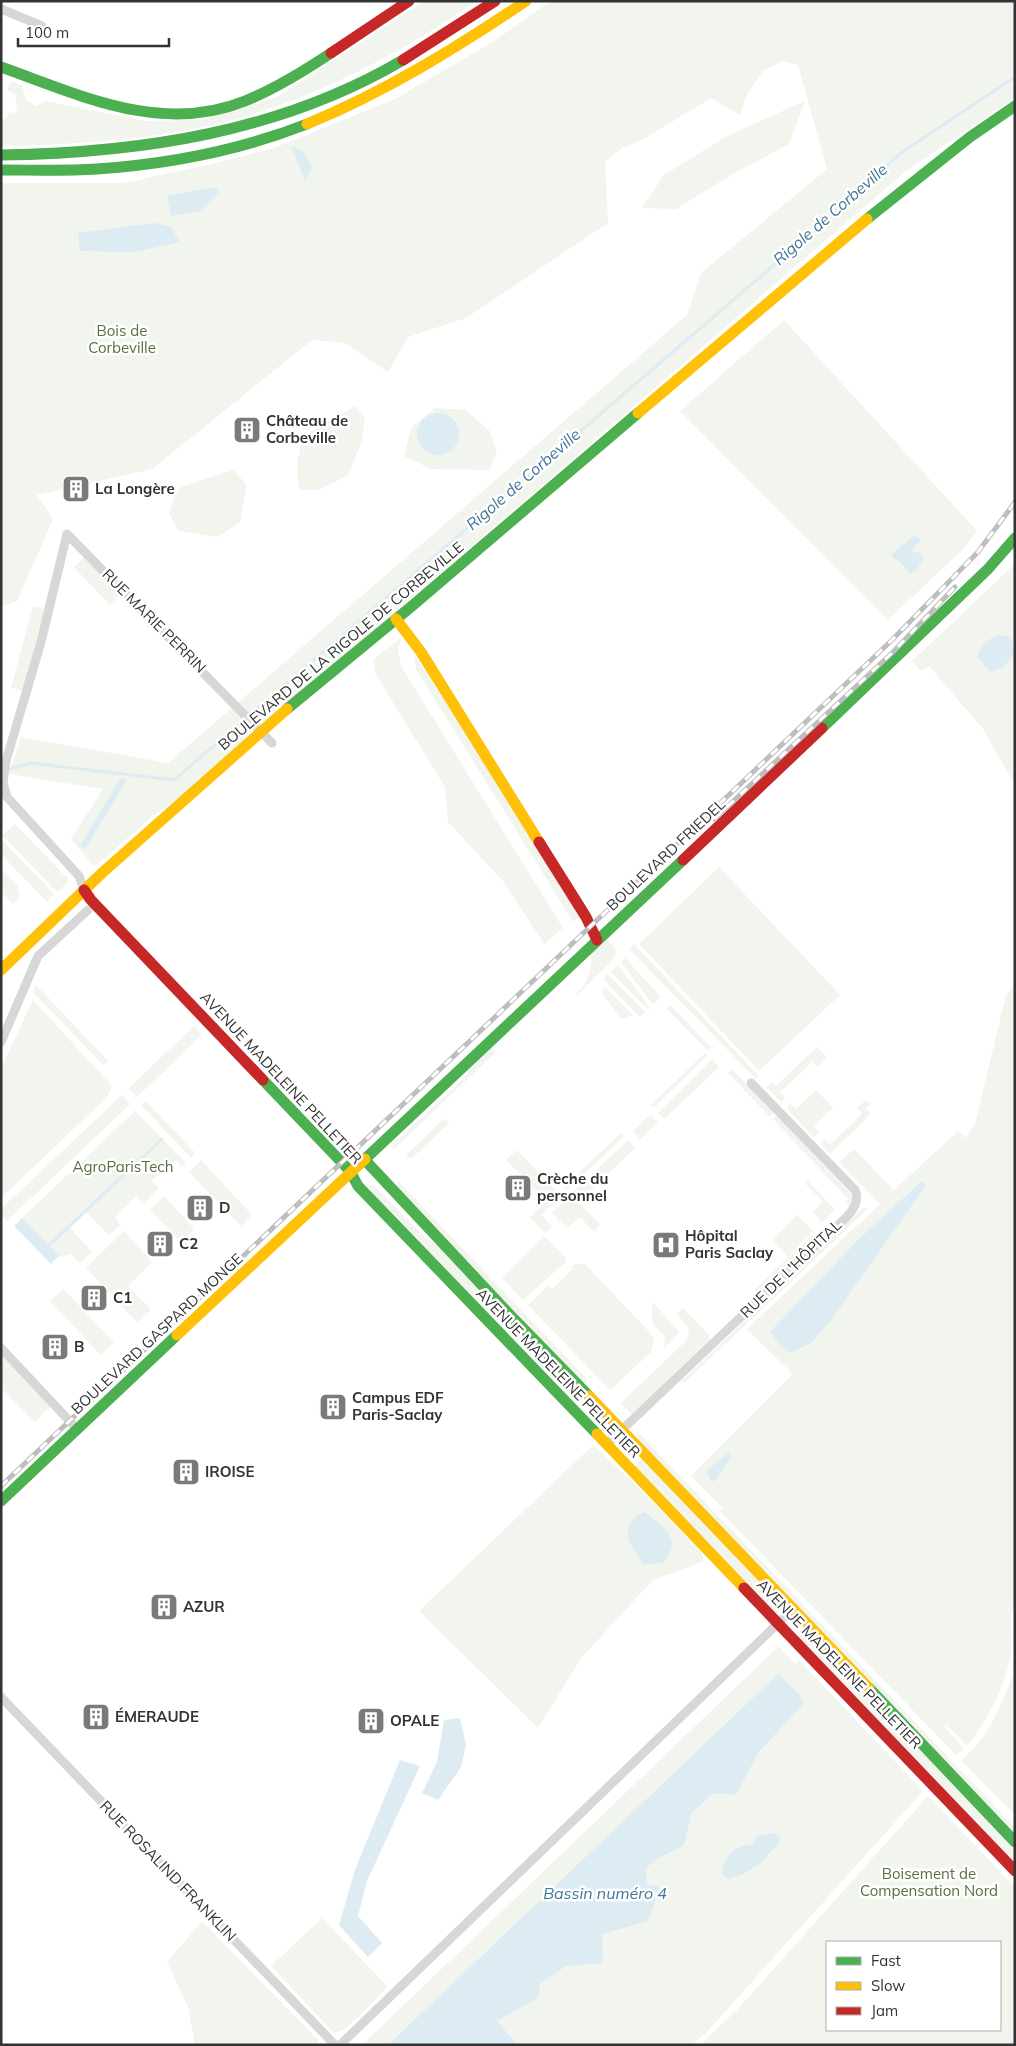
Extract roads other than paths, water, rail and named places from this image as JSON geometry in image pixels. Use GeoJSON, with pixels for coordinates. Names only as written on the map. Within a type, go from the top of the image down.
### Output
{"type":"FeatureCollection","features":[{"type":"Feature","properties":{"kind":"main road"},"geometry":{"type":"LineString","coordinates":[[1,67],[127,109],[165,114],[201,113],[233,106],[270,91],[409,1]]}},
{"type":"Feature","properties":{"kind":"main road"},"geometry":{"type":"LineString","coordinates":[[1,156],[95,152],[155,145],[193,138],[280,115],[320,100],[381,72],[450,31],[495,1]]}},
{"type":"Feature","properties":{"kind":"main road"},"geometry":{"type":"LineString","coordinates":[[1,170],[96,169],[154,162],[197,154],[287,130],[329,115],[424,67],[526,1]]}},
{"type":"Feature","properties":{"kind":"main road","name":"BOULEVARD DE LA RIGOLE DE CORBEVILLE"},"geometry":{"type":"LineString","coordinates":[[1,970],[84,890],[262,732],[836,242],[970,137],[1015,106]]}},
{"type":"Feature","properties":{"kind":"main road","name":"BOULEVARD FRIEDEL"},"geometry":{"type":"LineString","coordinates":[[332,1188],[981,576],[1015,538]]}},
{"type":"Feature","properties":{"kind":"main road"},"geometry":{"type":"LineString","coordinates":[[396,619],[421,652],[586,916],[597,940]]}},
{"type":"Feature","properties":{"kind":"main road","name":"AVENUE MADELEINE PELLETIER"},"geometry":{"type":"LineString","coordinates":[[84,890],[91,900],[350,1171],[358,1186],[1015,1872]]}},
{"type":"Feature","properties":{"kind":"main road","name":"AVENUE MADELEINE PELLETIER"},"geometry":{"type":"LineString","coordinates":[[364,1159],[511,1316],[794,1608],[1015,1842]]}},
{"type":"Feature","properties":{"kind":"main road","name":"BOULEVARD GASPARD MONGE"},"geometry":{"type":"LineString","coordinates":[[1,1501],[193,1322],[332,1188]]}},
{"type":"Feature","properties":{"kind":"street"},"geometry":{"type":"LineString","coordinates":[[1,9],[42,26]]}},
{"type":"Feature","properties":{"kind":"street","name":"RUE MARIE PERRIN"},"geometry":{"type":"LineString","coordinates":[[84,890],[79,876],[15,808],[7,797],[3,783],[6,761],[41,642],[67,534],[241,709],[272,743]]}},
{"type":"Feature","properties":{"kind":"street"},"geometry":{"type":"LineString","coordinates":[[1,1042],[38,956],[88,910]]}},
{"type":"Feature","properties":{"kind":"street","name":"RUE DE L'HÔPITAL"},"geometry":{"type":"LineString","coordinates":[[606,1445],[854,1209],[858,1196],[854,1190],[751,1083]]}},
{"type":"Feature","properties":{"kind":"street"},"geometry":{"type":"LineString","coordinates":[[1,1348],[77,1429]]}},
{"type":"Feature","properties":{"kind":"street"},"geometry":{"type":"LineString","coordinates":[[340,2045],[794,1608]]}},
{"type":"Feature","properties":{"kind":"street","name":"RUE ROSALIND FRANKLIN"},"geometry":{"type":"LineString","coordinates":[[1,1697],[335,2045]]}},
{"type":"Feature","properties":{"kind":"water"},"geometry":{"type":"Polygon","coordinates":[[[291,146],[304,151],[312,168],[305,181],[291,146]]]}},
{"type":"Feature","properties":{"kind":"water"},"geometry":{"type":"Polygon","coordinates":[[[216,188],[219,192],[200,211],[171,216],[167,196],[216,188]]]}},
{"type":"Feature","properties":{"kind":"water"},"geometry":{"type":"Polygon","coordinates":[[[154,223],[170,226],[180,242],[135,252],[80,251],[78,233],[154,223]]]}},
{"type":"Feature","properties":{"kind":"water"},"geometry":{"type":"Polygon","coordinates":[[[442,413],[450,416],[456,422],[459,434],[456,446],[450,452],[434,455],[426,452],[420,446],[417,430],[420,422],[426,416],[442,413]]]}},
{"type":"Feature","properties":{"kind":"water"},"geometry":{"type":"Polygon","coordinates":[[[915,535],[921,541],[912,550],[921,553],[923,560],[917,569],[910,574],[901,563],[892,557],[892,554],[915,535]]]}},
{"type":"Feature","properties":{"kind":"water"},"geometry":{"type":"Polygon","coordinates":[[[998,635],[1009,636],[1012,640],[1014,655],[1002,668],[990,672],[977,657],[984,644],[998,635]]]}},
{"type":"Feature","properties":{"kind":"water"},"geometry":{"type":"Polygon","coordinates":[[[120,779],[127,779],[85,849],[80,846],[120,779]]]}},
{"type":"Feature","properties":{"kind":"water"},"geometry":{"type":"Polygon","coordinates":[[[922,1181],[926,1185],[831,1320],[810,1344],[790,1353],[779,1344],[770,1332],[860,1238],[922,1181]]]}},
{"type":"Feature","properties":{"kind":"water"},"geometry":{"type":"Polygon","coordinates":[[[22,1218],[59,1256],[51,1264],[14,1226],[22,1218]]]}},
{"type":"Feature","properties":{"kind":"water"},"geometry":{"type":"Polygon","coordinates":[[[728,1452],[731,1455],[730,1459],[715,1481],[711,1481],[707,1471],[728,1452]]]}},
{"type":"Feature","properties":{"kind":"water"},"geometry":{"type":"Polygon","coordinates":[[[645,1512],[664,1528],[671,1538],[672,1544],[669,1555],[662,1563],[643,1564],[630,1543],[628,1535],[629,1526],[637,1516],[645,1512]]]}},
{"type":"Feature","properties":{"kind":"water","name":"Bassin numéro 4"},"geometry":{"type":"Polygon","coordinates":[[[778,1674],[800,1695],[804,1703],[758,1753],[736,1795],[714,1793],[692,1812],[684,1845],[655,1860],[646,1868],[647,1885],[660,1886],[648,1921],[602,1934],[603,1963],[566,1966],[540,1984],[538,1998],[497,2021],[516,2043],[514,2045],[388,2045],[778,1674]]]}},
{"type":"Feature","properties":{"kind":"water"},"geometry":{"type":"Polygon","coordinates":[[[460,1718],[466,1745],[461,1767],[438,1800],[422,1793],[437,1762],[444,1720],[460,1718]]]}},
{"type":"Feature","properties":{"kind":"water"},"geometry":{"type":"Polygon","coordinates":[[[400,1760],[420,1766],[367,1881],[358,1916],[382,1943],[368,1957],[339,1925],[355,1870],[400,1760]]]}},
{"type":"Feature","properties":{"kind":"water"},"geometry":{"type":"Polygon","coordinates":[[[771,1833],[778,1835],[781,1840],[762,1862],[749,1871],[730,1879],[723,1876],[724,1864],[734,1850],[751,1845],[758,1836],[771,1833]]]}},
{"type":"Feature","properties":{"kind":"waterway","name":"Rigole de Corbeville"},"geometry":{"type":"LineString","coordinates":[[7,770],[30,763],[174,780],[795,247],[901,153],[1015,77]]}},
{"type":"Feature","properties":{"kind":"waterway"},"geometry":{"type":"LineString","coordinates":[[46,1248],[162,1139]]}},
{"type":"Feature","properties":{"kind":"railway"},"geometry":{"type":"LineString","coordinates":[[1,1486],[891,641],[978,552],[1015,502]]}},
{"type":"Feature","properties":{"kind":"railway"},"geometry":{"type":"LineString","coordinates":[[714,819],[893,652],[955,587]]}},
{"type":"Feature","properties":{"kind":"place","name":"Château de Corbeville"},"geometry":{"type":"Point","coordinates":[247,430]}},
{"type":"Feature","properties":{"kind":"place","name":"La Longère"},"geometry":{"type":"Point","coordinates":[76,489]}},
{"type":"Feature","properties":{"kind":"place","name":"Crèche du personnel"},"geometry":{"type":"Point","coordinates":[518,1188]}},
{"type":"Feature","properties":{"kind":"place","name":"D"},"geometry":{"type":"Point","coordinates":[200,1208]}},
{"type":"Feature","properties":{"kind":"place","name":"C2"},"geometry":{"type":"Point","coordinates":[160,1244]}},
{"type":"Feature","properties":{"kind":"place","name":"Hôpital Paris Saclay"},"geometry":{"type":"Point","coordinates":[666,1245]}},
{"type":"Feature","properties":{"kind":"place","name":"C1"},"geometry":{"type":"Point","coordinates":[94,1298]}},
{"type":"Feature","properties":{"kind":"place","name":"B"},"geometry":{"type":"Point","coordinates":[55,1347]}},
{"type":"Feature","properties":{"kind":"place","name":"Campus EDF Paris-Saclay"},"geometry":{"type":"Point","coordinates":[333,1407]}},
{"type":"Feature","properties":{"kind":"place","name":"IROISE"},"geometry":{"type":"Point","coordinates":[186,1472]}},
{"type":"Feature","properties":{"kind":"place","name":"AZUR"},"geometry":{"type":"Point","coordinates":[164,1607]}},
{"type":"Feature","properties":{"kind":"place","name":"ÉMERAUDE"},"geometry":{"type":"Point","coordinates":[96,1717]}},
{"type":"Feature","properties":{"kind":"place","name":"OPALE"},"geometry":{"type":"Point","coordinates":[371,1721]}},
{"type":"Feature","properties":{"kind":"park label","name":"Bois de Corbeville"},"geometry":{"type":"Point","coordinates":[122,340]}},
{"type":"Feature","properties":{"kind":"park label","name":"AgroParisTech"},"geometry":{"type":"Point","coordinates":[123,1167]}},
{"type":"Feature","properties":{"kind":"park label","name":"Boisement de Compensation Nord"},"geometry":{"type":"Point","coordinates":[929,1882]}}]}
